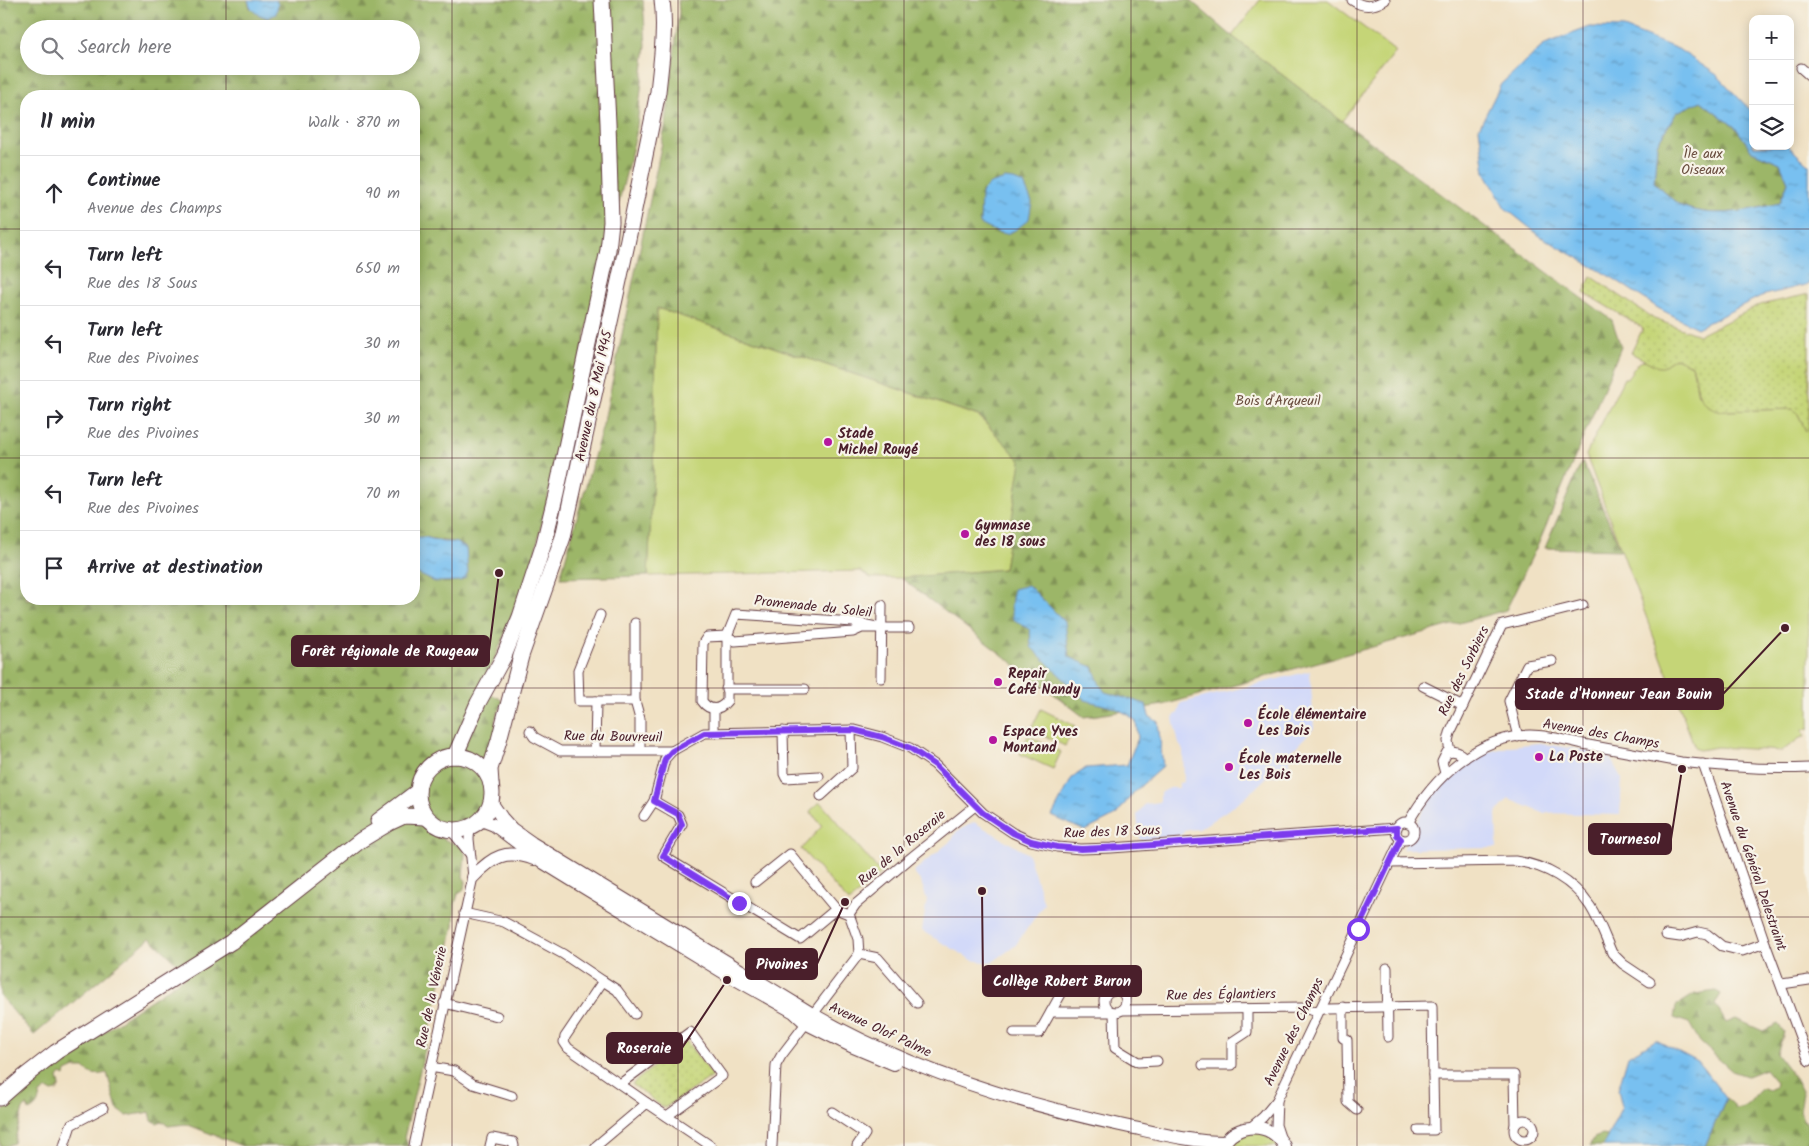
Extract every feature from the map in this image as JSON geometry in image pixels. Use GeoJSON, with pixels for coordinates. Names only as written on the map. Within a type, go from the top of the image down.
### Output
{"type":"FeatureCollection","features":[{"type":"Feature","properties":{"kind":"main road"},"geometry":{"type":"LineString","coordinates":[[455,756],[478,703],[504,656],[520,617],[544,543],[608,250],[611,222],[602,0]]}},
{"type":"Feature","properties":{"kind":"main road","name":"Avenue du 8 Mai 1945"},"geometry":{"type":"LineString","coordinates":[[491,784],[490,769],[518,664],[563,537],[590,419],[658,92],[664,10],[662,0]]}},
{"type":"Feature","properties":{"kind":"main road"},"geometry":{"type":"LineString","coordinates":[[455,756],[467,758],[478,764],[486,773],[491,784],[491,802],[486,814],[476,823],[451,830],[434,824],[426,817],[421,808],[418,791],[421,779],[427,770],[442,759],[455,756]]}},
{"type":"Feature","properties":{"kind":"main road"},"geometry":{"type":"LineString","coordinates":[[361,840],[386,814],[418,791]]}},
{"type":"Feature","properties":{"kind":"main road","name":"Avenue Olof Palme"},"geometry":{"type":"LineString","coordinates":[[491,802],[512,829],[532,843],[810,1020],[908,1062],[1009,1097],[1077,1115],[1200,1141],[1224,1144],[1233,1133],[1243,1128],[1251,1127]]}},
{"type":"Feature","properties":{"kind":"main road"},"geometry":{"type":"LineString","coordinates":[[0,1098],[56,1052],[231,942],[361,840],[404,816],[426,817]]}},
{"type":"Feature","properties":{"kind":"main road","name":"Avenue Olof Palme"},"geometry":{"type":"LineString","coordinates":[[476,823],[494,825],[544,863],[728,975],[876,1057],[996,1102],[1089,1126],[1182,1146]]}},
{"type":"Feature","properties":{"kind":"main road"},"geometry":{"type":"LineString","coordinates":[[473,877],[493,859],[510,854],[521,855],[544,863]]}},
{"type":"Feature","properties":{"kind":"main road"},"geometry":{"type":"LineString","coordinates":[[1251,1127],[1266,1129],[1283,1144]]}},
{"type":"Feature","properties":{"kind":"street"},"geometry":{"type":"LineString","coordinates":[[1352,0],[1360,5],[1369,6],[1385,0]]}},
{"type":"Feature","properties":{"kind":"street"},"geometry":{"type":"LineString","coordinates":[[1801,68],[1809,75]]}},
{"type":"Feature","properties":{"kind":"street"},"geometry":{"type":"LineString","coordinates":[[881,678],[882,605]]}},
{"type":"Feature","properties":{"kind":"street","name":"Rue des Sorbiers"},"geometry":{"type":"LineString","coordinates":[[1445,773],[1442,762],[1450,751],[1448,741],[1450,733],[1502,625],[1582,606]]}},
{"type":"Feature","properties":{"kind":"street","name":"Promenade du Soleil"},"geometry":{"type":"LineString","coordinates":[[881,628],[853,622],[736,614],[726,636],[727,701],[723,706],[714,709],[706,707],[702,701],[703,643],[707,636],[726,636],[735,641],[853,632],[862,628],[881,628],[909,628]]}},
{"type":"Feature","properties":{"kind":"street"},"geometry":{"type":"LineString","coordinates":[[600,615],[578,670],[578,701],[635,701]]}},
{"type":"Feature","properties":{"kind":"street"},"geometry":{"type":"LineString","coordinates":[[635,623],[635,701],[640,719],[640,750]]}},
{"type":"Feature","properties":{"kind":"street"},"geometry":{"type":"LineString","coordinates":[[1518,737],[1509,701],[1527,665],[1552,661]]}},
{"type":"Feature","properties":{"kind":"street"},"geometry":{"type":"LineString","coordinates":[[1423,686],[1463,706]]}},
{"type":"Feature","properties":{"kind":"street"},"geometry":{"type":"LineString","coordinates":[[726,689],[805,688]]}},
{"type":"Feature","properties":{"kind":"street"},"geometry":{"type":"LineString","coordinates":[[595,751],[596,701]]}},
{"type":"Feature","properties":{"kind":"street"},"geometry":{"type":"LineString","coordinates":[[714,709],[714,732]]}},
{"type":"Feature","properties":{"kind":"street"},"geometry":{"type":"LineString","coordinates":[[820,796],[852,768],[852,730]]}},
{"type":"Feature","properties":{"kind":"street","name":"Rue des 18 Sous"},"geometry":{"type":"LineString","coordinates":[[672,751],[704,733],[714,732],[852,730],[882,737],[910,748],[935,765],[975,806],[1013,833],[1047,846],[1072,849],[1397,828]]}},
{"type":"Feature","properties":{"kind":"street","name":"Rue du Bouvreuil"},"geometry":{"type":"LineString","coordinates":[[530,731],[534,737],[560,752],[672,751]]}},
{"type":"Feature","properties":{"kind":"street"},"geometry":{"type":"LineString","coordinates":[[783,731],[784,774],[786,778],[819,776]]}},
{"type":"Feature","properties":{"kind":"street","name":"Avenue des Champs"},"geometry":{"type":"LineString","coordinates":[[1251,1127],[1263,1117],[1276,1100],[1401,839],[1409,840],[1414,836],[1414,828],[1408,823],[1426,794],[1445,773],[1465,758],[1498,742],[1518,737],[1542,736],[1703,764],[1763,768],[1809,768]]}},
{"type":"Feature","properties":{"kind":"street"},"geometry":{"type":"LineString","coordinates":[[644,816],[654,801],[665,759],[672,751]]}},
{"type":"Feature","properties":{"kind":"street"},"geometry":{"type":"LineString","coordinates":[[1450,751],[1459,752],[1465,758]]}},
{"type":"Feature","properties":{"kind":"street","name":"Avenue du Général Delestraint"},"geometry":{"type":"LineString","coordinates":[[1703,764],[1765,943],[1782,984],[1809,1061]]}},
{"type":"Feature","properties":{"kind":"street"},"geometry":{"type":"LineString","coordinates":[[654,801],[678,814],[682,824],[663,856],[800,939],[836,910]]}},
{"type":"Feature","properties":{"kind":"street","name":"Rue de la Roseraie"},"geometry":{"type":"LineString","coordinates":[[848,914],[856,904],[975,806]]}},
{"type":"Feature","properties":{"kind":"street","name":"Rue de la Vénerie"},"geometry":{"type":"LineString","coordinates":[[414,1146],[473,877],[469,839],[476,823]]}},
{"type":"Feature","properties":{"kind":"street"},"geometry":{"type":"LineString","coordinates":[[1401,839],[1397,835],[1397,828],[1401,823],[1408,823]]}},
{"type":"Feature","properties":{"kind":"street"},"geometry":{"type":"LineString","coordinates":[[451,830],[470,854]]}},
{"type":"Feature","properties":{"kind":"street"},"geometry":{"type":"LineString","coordinates":[[755,882],[790,854],[836,910],[848,914],[858,939],[860,954],[776,1065],[772,1146]]}},
{"type":"Feature","properties":{"kind":"street"},"geometry":{"type":"LineString","coordinates":[[1390,863],[1515,862],[1531,865],[1553,873],[1566,881],[1585,899],[1617,959],[1650,982]]}},
{"type":"Feature","properties":{"kind":"street"},"geometry":{"type":"LineString","coordinates":[[464,913],[504,922],[563,954],[617,990],[635,1014]]}},
{"type":"Feature","properties":{"kind":"street"},"geometry":{"type":"LineString","coordinates":[[1666,935],[1680,937],[1698,932],[1708,934],[1722,946],[1742,951],[1765,943]]}},
{"type":"Feature","properties":{"kind":"street"},"geometry":{"type":"LineString","coordinates":[[860,954],[878,958],[917,1003]]}},
{"type":"Feature","properties":{"kind":"street"},"geometry":{"type":"LineString","coordinates":[[1387,968],[1388,1037]]}},
{"type":"Feature","properties":{"kind":"street"},"geometry":{"type":"LineString","coordinates":[[1014,1033],[1039,1033],[1061,994],[1061,974]]}},
{"type":"Feature","properties":{"kind":"street"},"geometry":{"type":"LineString","coordinates":[[1782,984],[1809,980]]}},
{"type":"Feature","properties":{"kind":"street"},"geometry":{"type":"LineString","coordinates":[[603,981],[565,1036],[564,1042],[568,1048],[712,1146]]}},
{"type":"Feature","properties":{"kind":"street"},"geometry":{"type":"LineString","coordinates":[[444,1003],[498,1016]]}},
{"type":"Feature","properties":{"kind":"street","name":"Rue des Églantiers"},"geometry":{"type":"LineString","coordinates":[[1051,1012],[1302,1008],[1314,1011],[1328,1008],[1432,1006],[1433,1075]]}},
{"type":"Feature","properties":{"kind":"street"},"geometry":{"type":"LineString","coordinates":[[1343,1008],[1343,1038],[1347,1040],[1348,1102],[1357,1110]]}},
{"type":"Feature","properties":{"kind":"street"},"geometry":{"type":"LineString","coordinates":[[1203,1065],[1232,1065],[1232,1042],[1247,1032],[1247,1009]]}},
{"type":"Feature","properties":{"kind":"street"},"geometry":{"type":"LineString","coordinates":[[1116,1011],[1115,1048],[1138,1062],[1157,1062]]}},
{"type":"Feature","properties":{"kind":"street"},"geometry":{"type":"LineString","coordinates":[[620,1084],[690,1032],[722,1076],[667,1116]]}},
{"type":"Feature","properties":{"kind":"street"},"geometry":{"type":"LineString","coordinates":[[430,1067],[454,1071],[473,1084],[512,1096]]}},
{"type":"Feature","properties":{"kind":"street"},"geometry":{"type":"LineString","coordinates":[[1418,1130],[1434,1130],[1433,1075],[1514,1075],[1514,1132],[1518,1138],[1528,1143],[1534,1132],[1532,1123],[1523,1119],[1515,1125]]}},
{"type":"Feature","properties":{"kind":"street","name":"Avenue des Champs"},"geometry":{"type":"LineString","coordinates":[[1276,1100],[1276,1125],[1283,1144]]}},
{"type":"Feature","properties":{"kind":"street"},"geometry":{"type":"LineString","coordinates":[[596,1146],[647,1103]]}},
{"type":"Feature","properties":{"kind":"street"},"geometry":{"type":"LineString","coordinates":[[64,1146],[71,1125],[103,1108]]}},
{"type":"Feature","properties":{"kind":"street"},"geometry":{"type":"LineString","coordinates":[[832,1112],[865,1134],[857,1146]]}},
{"type":"Feature","properties":{"kind":"street"},"geometry":{"type":"LineString","coordinates":[[490,1146],[492,1138],[513,1142],[514,1146]]}},
{"type":"Feature","properties":{"kind":"shaded area"},"geometry":{"type":"Polygon","coordinates":[[[1310,671],[1314,728],[1291,752],[1289,764],[1278,776],[1267,777],[1244,799],[1199,829],[1184,830],[1183,835],[1140,840],[1137,815],[1145,804],[1160,802],[1160,793],[1170,788],[1179,788],[1179,783],[1184,782],[1183,750],[1179,744],[1173,719],[1178,713],[1181,703],[1310,671]]]}},
{"type":"Feature","properties":{"kind":"shaded area"},"geometry":{"type":"Polygon","coordinates":[[[1538,743],[1603,753],[1609,756],[1622,779],[1620,815],[1543,813],[1509,799],[1496,813],[1497,848],[1403,849],[1430,797],[1447,778],[1466,763],[1488,752],[1512,746],[1538,743]]]}},
{"type":"Feature","properties":{"kind":"shaded area"},"geometry":{"type":"Polygon","coordinates":[[[974,822],[1028,854],[1044,904],[1015,946],[991,963],[972,960],[922,931],[927,900],[921,882],[913,872],[952,840],[956,832],[974,822]]]}},
{"type":"Feature","properties":{"kind":"green space"},"geometry":{"type":"Polygon","coordinates":[[[0,0],[248,0],[250,8],[276,9],[278,5],[276,0],[643,0],[646,45],[636,134],[586,333],[530,574],[481,691],[499,698],[503,702],[495,720],[498,730],[491,786],[481,813],[473,822],[462,826],[452,826],[436,821],[425,823],[443,839],[460,846],[465,853],[463,877],[466,881],[463,891],[458,894],[455,905],[454,926],[404,1138],[408,1146],[242,1146],[186,1124],[168,1126],[162,1121],[157,1123],[152,1120],[150,1112],[127,1116],[117,1109],[107,1073],[94,1074],[84,1068],[75,1068],[66,1072],[65,1076],[61,1074],[58,1078],[60,1085],[57,1091],[52,1092],[47,1089],[40,1094],[34,1108],[29,1111],[27,1105],[23,1109],[14,1143],[0,1146],[0,1114],[58,1063],[185,977],[179,965],[150,938],[34,1035],[0,996],[0,0]]]}},
{"type":"Feature","properties":{"kind":"green space","name":"Bois d'Arqueuil"},"geometry":{"type":"Polygon","coordinates":[[[678,0],[1190,0],[1232,36],[1342,121],[1612,320],[1621,347],[1541,538],[1506,610],[1163,705],[1084,717],[901,578],[1004,569],[1021,461],[979,416],[657,308],[653,475],[648,576],[560,578],[604,421],[666,123],[679,12],[678,0]]]}},
{"type":"Feature","properties":{"kind":"green space"},"geometry":{"type":"Polygon","coordinates":[[[1260,0],[1328,0],[1396,52],[1342,121],[1232,36],[1260,0]]]}},
{"type":"Feature","properties":{"kind":"green space","name":"Île aux Oiseaux"},"geometry":{"type":"Polygon","coordinates":[[[1701,101],[1736,128],[1749,147],[1749,150],[1780,163],[1788,182],[1780,203],[1720,213],[1696,211],[1684,207],[1669,196],[1654,182],[1657,144],[1677,112],[1701,101]]]}},
{"type":"Feature","properties":{"kind":"green space"},"geometry":{"type":"Polygon","coordinates":[[[1591,276],[1654,319],[1699,335],[1760,305],[1809,294],[1809,429],[1806,431],[1798,414],[1793,409],[1722,411],[1712,408],[1701,399],[1692,365],[1675,358],[1662,367],[1658,367],[1631,353],[1643,328],[1584,293],[1591,276]]]}},
{"type":"Feature","properties":{"kind":"green space","name":"Stade Michel Rougé"},"geometry":{"type":"Polygon","coordinates":[[[657,308],[978,416],[1022,461],[1004,569],[901,578],[871,578],[860,571],[648,576],[653,475],[657,308]]]}},
{"type":"Feature","properties":{"kind":"green space"},"geometry":{"type":"Polygon","coordinates":[[[1675,358],[1692,365],[1698,395],[1722,411],[1793,409],[1798,414],[1806,431],[1809,429],[1809,728],[1803,730],[1805,737],[1800,738],[1782,751],[1717,747],[1699,750],[1695,748],[1586,455],[1624,378],[1627,378],[1638,363],[1645,360],[1661,366],[1675,358]]]}},
{"type":"Feature","properties":{"kind":"green space"},"geometry":{"type":"Polygon","coordinates":[[[1582,461],[1621,550],[1545,548],[1582,461]]]}},
{"type":"Feature","properties":{"kind":"green space"},"geometry":{"type":"Polygon","coordinates":[[[1041,709],[1075,726],[1065,746],[1031,729],[1041,709]]]}},
{"type":"Feature","properties":{"kind":"green space"},"geometry":{"type":"Polygon","coordinates":[[[1028,736],[1061,752],[1053,769],[1020,754],[1028,736]]]}},
{"type":"Feature","properties":{"kind":"green space"},"geometry":{"type":"Polygon","coordinates":[[[820,802],[881,873],[849,902],[801,849],[822,826],[810,811],[820,802]]]}},
{"type":"Feature","properties":{"kind":"green space"},"geometry":{"type":"Polygon","coordinates":[[[1716,991],[1721,994],[1715,1004],[1726,1023],[1736,1019],[1763,1031],[1778,1024],[1784,1032],[1777,1054],[1795,1078],[1803,1093],[1800,1110],[1809,1132],[1809,1146],[1705,1146],[1726,1098],[1736,1109],[1741,1108],[1763,1088],[1769,1090],[1775,1087],[1776,1082],[1765,1069],[1747,1076],[1732,1071],[1700,1042],[1689,1023],[1674,1018],[1676,1006],[1695,994],[1716,991]]]}},
{"type":"Feature","properties":{"kind":"green space"},"geometry":{"type":"Polygon","coordinates":[[[686,1041],[713,1076],[664,1108],[632,1084],[686,1041]]]}},
{"type":"Feature","properties":{"kind":"green space"},"geometry":{"type":"Polygon","coordinates":[[[1262,1132],[1281,1146],[1231,1146],[1241,1137],[1262,1132]]]}},
{"type":"Feature","properties":{"kind":"green space"},"geometry":{"type":"Polygon","coordinates":[[[1602,1135],[1608,1136],[1603,1146],[1590,1146],[1594,1138],[1602,1135]]]}},
{"type":"Feature","properties":{"kind":"water"},"geometry":{"type":"Polygon","coordinates":[[[248,0],[276,0],[278,4],[276,14],[268,18],[257,14],[252,10],[248,0]]]}},
{"type":"Feature","properties":{"kind":"water"},"geometry":{"type":"Polygon","coordinates":[[[1590,27],[1624,28],[1678,49],[1717,75],[1749,109],[1749,147],[1736,128],[1701,101],[1677,112],[1657,144],[1654,182],[1677,203],[1696,211],[1732,212],[1780,203],[1788,182],[1780,163],[1751,150],[1792,150],[1809,165],[1809,284],[1761,296],[1697,328],[1658,308],[1616,280],[1540,236],[1505,208],[1485,172],[1479,128],[1501,84],[1545,44],[1590,27]]]}},
{"type":"Feature","properties":{"kind":"water"},"geometry":{"type":"Polygon","coordinates":[[[1005,179],[1024,184],[1032,202],[1029,219],[1016,230],[1006,234],[980,224],[981,193],[990,184],[1005,179]]]}},
{"type":"Feature","properties":{"kind":"water"},"geometry":{"type":"Polygon","coordinates":[[[420,537],[443,542],[455,542],[466,548],[468,572],[465,578],[460,581],[435,582],[420,575],[420,537]]]}},
{"type":"Feature","properties":{"kind":"water"},"geometry":{"type":"Polygon","coordinates":[[[1028,585],[1065,622],[1069,657],[1093,667],[1105,692],[1146,704],[1149,716],[1158,722],[1163,766],[1134,792],[1116,815],[1085,831],[1052,816],[1072,778],[1086,768],[1127,765],[1138,738],[1136,721],[1115,708],[1085,700],[1031,647],[1030,630],[1013,619],[1011,607],[1013,589],[1028,585]]]}},
{"type":"Feature","properties":{"kind":"water"},"geometry":{"type":"Polygon","coordinates":[[[1656,1040],[1698,1062],[1726,1098],[1705,1146],[1603,1146],[1622,1106],[1618,1090],[1628,1056],[1656,1040]]]}},
{"type":"Feature","properties":{"kind":"place","name":"Stade Michel Rougé"},"geometry":{"type":"Point","coordinates":[828,442]}},
{"type":"Feature","properties":{"kind":"place","name":"Gymnase des 18 sous"},"geometry":{"type":"Point","coordinates":[965,534]}},
{"type":"Feature","properties":{"kind":"place","name":"Forêt régionale de Rougeau"},"geometry":{"type":"Point","coordinates":[499,573]}},
{"type":"Feature","properties":{"kind":"place","name":"Stade d'Honneur Jean Bouin"},"geometry":{"type":"Point","coordinates":[1785,628]}},
{"type":"Feature","properties":{"kind":"place","name":"Repair Café Nandy"},"geometry":{"type":"Point","coordinates":[998,682]}},
{"type":"Feature","properties":{"kind":"place","name":"École élémentaire Les Bois"},"geometry":{"type":"Point","coordinates":[1248,723]}},
{"type":"Feature","properties":{"kind":"place","name":"Espace Yves Montand"},"geometry":{"type":"Point","coordinates":[993,740]}},
{"type":"Feature","properties":{"kind":"place","name":"La Poste"},"geometry":{"type":"Point","coordinates":[1539,757]}},
{"type":"Feature","properties":{"kind":"place","name":"École maternelle Les Bois"},"geometry":{"type":"Point","coordinates":[1229,767]}},
{"type":"Feature","properties":{"kind":"place","name":"Tournesol"},"geometry":{"type":"Point","coordinates":[1682,769]}},
{"type":"Feature","properties":{"kind":"place","name":"Collège Robert Buron"},"geometry":{"type":"Point","coordinates":[982,891]}},
{"type":"Feature","properties":{"kind":"place","name":"Pivoines"},"geometry":{"type":"Point","coordinates":[845,902]}},
{"type":"Feature","properties":{"kind":"place","name":"Roseraie"},"geometry":{"type":"Point","coordinates":[727,980]}},
{"type":"Feature","properties":{"kind":"route"},"geometry":{"type":"LineString","coordinates":[[739,903],[663,856],[682,824],[678,814],[654,801],[665,759],[672,751],[704,733],[854,730],[882,737],[910,748],[935,765],[975,806],[1002,827],[1031,841],[1047,846],[1081,849],[1124,847],[1397,828],[1397,835],[1401,839],[1358,929]]}}]}
